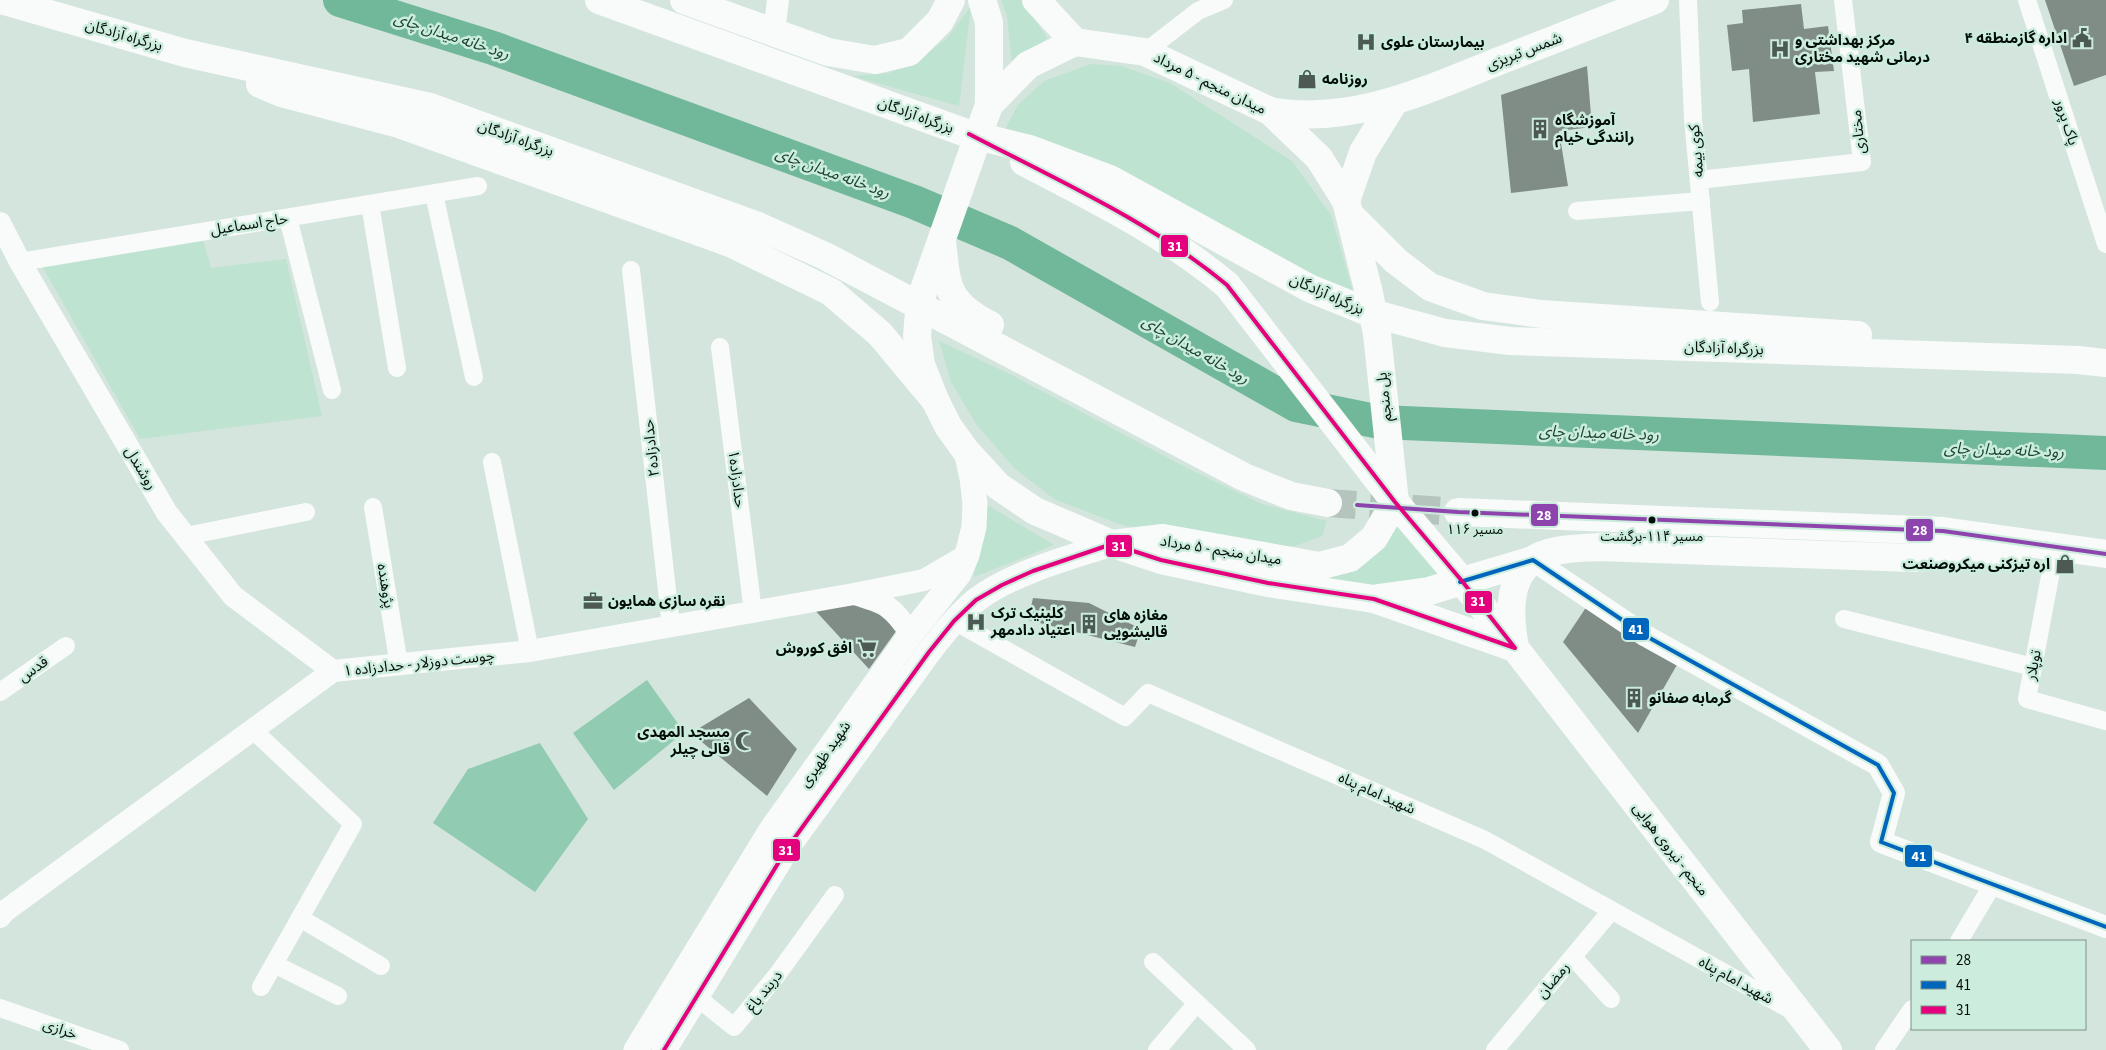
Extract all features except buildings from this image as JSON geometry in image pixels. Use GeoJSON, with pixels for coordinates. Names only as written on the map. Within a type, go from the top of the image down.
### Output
{"type":"FeatureCollection","features":[{"type":"Feature","properties":{"kind":"main road","name":"بزرگراه آزادگان"},"geometry":{"type":"LineString","coordinates":[[1,0],[185,53],[430,107],[758,226],[825,256],[1244,477],[1292,496],[1328,503],[1270,469],[970,315],[956,302],[946,281],[942,241]]}},
{"type":"Feature","properties":{"kind":"main road","name":"بزرگراه آزادگان"},"geometry":{"type":"LineString","coordinates":[[599,0],[969,134],[1030,149],[1110,179],[1309,288],[1368,312],[1445,332],[1510,341],[2078,360],[2106,363]]}},
{"type":"Feature","properties":{"kind":"main road"},"geometry":{"type":"LineString","coordinates":[[684,0],[828,52],[874,60],[909,52],[940,21],[951,0]]}},
{"type":"Feature","properties":{"kind":"main road"},"geometry":{"type":"LineString","coordinates":[[982,0],[989,22],[989,105]]}},
{"type":"Feature","properties":{"kind":"main road"},"geometry":{"type":"LineString","coordinates":[[989,105],[1028,65],[1075,42],[1036,0]]}},
{"type":"Feature","properties":{"kind":"main road","name":"شمس تبریزی"},"geometry":{"type":"LineString","coordinates":[[1270,111],[1295,116],[1323,115],[1394,102],[1655,0]]}},
{"type":"Feature","properties":{"kind":"main road","name":"میدان منجم - ۵ مرداد"},"geometry":{"type":"LineString","coordinates":[[1075,42],[1145,52],[1270,111],[1318,158],[1349,209],[1369,293]]}},
{"type":"Feature","properties":{"kind":"main road"},"geometry":{"type":"LineString","coordinates":[[185,53],[281,93],[399,124],[730,243],[831,292],[880,334],[935,400]]}},
{"type":"Feature","properties":{"kind":"main road"},"geometry":{"type":"LineString","coordinates":[[1394,102],[1363,152],[1349,209],[1396,261],[1430,287],[1483,306],[1541,314],[1983,342],[2078,360]]}},
{"type":"Feature","properties":{"kind":"main road","name":"میدان منجم - ۵ مرداد"},"geometry":{"type":"LineString","coordinates":[[989,105],[920,301],[917,336],[921,365],[948,426],[966,451],[998,486],[1035,511],[1112,544],[1163,538],[1319,566],[1350,558],[1374,538],[1395,502]]}},
{"type":"Feature","properties":{"kind":"main road","name":"منجم - نیروی هوایی"},"geometry":{"type":"LineString","coordinates":[[969,134],[1133,219],[1198,261],[1227,285],[1395,502],[1462,581],[1828,1050]]}},
{"type":"Feature","properties":{"kind":"main road","name":"پل منجم"},"geometry":{"type":"LineString","coordinates":[[1369,293],[1377,334],[1395,502]]}},
{"type":"Feature","properties":{"kind":"main road","name":"شهید ظهیری"},"geometry":{"type":"LineString","coordinates":[[664,1050],[687,989],[771,830],[911,634],[959,574],[967,555],[974,527],[975,502],[966,451]]}},
{"type":"Feature","properties":{"kind":"main road"},"geometry":{"type":"LineString","coordinates":[[1458,512],[1943,531],[2064,550],[2106,554]]}},
{"type":"Feature","properties":{"kind":"main road"},"geometry":{"type":"LineString","coordinates":[[1112,544],[1162,560],[1268,583],[1374,599],[1514,648],[1510,621],[1512,595],[1518,577],[1533,560]]}},
{"type":"Feature","properties":{"kind":"main road","name":"شهید ظهیری"},"geometry":{"type":"LineString","coordinates":[[636,1050],[687,989],[929,652],[954,621],[976,600],[1002,585],[1071,557],[1112,544]]}},
{"type":"Feature","properties":{"kind":"main road"},"geometry":{"type":"LineString","coordinates":[[1374,599],[1429,591],[1533,560],[1555,551],[1599,547],[1911,558],[2064,550]]}},
{"type":"Feature","properties":{"kind":"street"},"geometry":{"type":"LineString","coordinates":[[774,33],[778,0]]}},
{"type":"Feature","properties":{"kind":"street"},"geometry":{"type":"LineString","coordinates":[[1145,52],[1198,11],[1224,0]]}},
{"type":"Feature","properties":{"kind":"street","name":"کوی بیمه"},"geometry":{"type":"LineString","coordinates":[[1688,0],[1693,119],[1710,302]]}},
{"type":"Feature","properties":{"kind":"street","name":"مختاری"},"geometry":{"type":"LineString","coordinates":[[1699,180],[1862,162],[1843,0]]}},
{"type":"Feature","properties":{"kind":"street","name":"پاک پرور"},"geometry":{"type":"LineString","coordinates":[[2027,0],[2106,244]]}},
{"type":"Feature","properties":{"kind":"street","name":"حاج اسماعیل"},"geometry":{"type":"LineString","coordinates":[[20,262],[478,186]]}},
{"type":"Feature","properties":{"kind":"street"},"geometry":{"type":"LineString","coordinates":[[434,194],[474,377]]}},
{"type":"Feature","properties":{"kind":"street"},"geometry":{"type":"LineString","coordinates":[[1577,211],[1700,201]]}},
{"type":"Feature","properties":{"kind":"street"},"geometry":{"type":"LineString","coordinates":[[370,204],[397,368]]}},
{"type":"Feature","properties":{"kind":"street"},"geometry":{"type":"LineString","coordinates":[[288,218],[332,390]]}},
{"type":"Feature","properties":{"kind":"street","name":"روشندل"},"geometry":{"type":"LineString","coordinates":[[0,223],[20,262],[167,513],[233,596],[333,672]]}},
{"type":"Feature","properties":{"kind":"street","name":"حدادزاده۲"},"geometry":{"type":"LineString","coordinates":[[631,270],[671,626]]}},
{"type":"Feature","properties":{"kind":"street","name":"حدادزاده۱"},"geometry":{"type":"LineString","coordinates":[[720,347],[753,612]]}},
{"type":"Feature","properties":{"kind":"street"},"geometry":{"type":"LineString","coordinates":[[492,462],[530,651]]}},
{"type":"Feature","properties":{"kind":"street","name":"پژوهنده"},"geometry":{"type":"LineString","coordinates":[[373,507],[399,665]]}},
{"type":"Feature","properties":{"kind":"street"},"geometry":{"type":"LineString","coordinates":[[186,536],[306,512]]}},
{"type":"Feature","properties":{"kind":"street","name":"توپلار"},"geometry":{"type":"LineString","coordinates":[[2064,550],[2033,667],[2027,699],[2106,722]]}},
{"type":"Feature","properties":{"kind":"street","name":"چوست دوزلار - حدادزاده ۱"},"geometry":{"type":"LineString","coordinates":[[2,912],[333,672],[530,651],[854,594],[924,580],[967,555]]}},
{"type":"Feature","properties":{"kind":"street"},"geometry":{"type":"LineString","coordinates":[[1533,560],[1646,636],[1878,765],[1894,793],[1881,842],[2106,927]]}},
{"type":"Feature","properties":{"kind":"street"},"geometry":{"type":"LineString","coordinates":[[854,594],[877,601],[897,613],[911,634]]}},
{"type":"Feature","properties":{"kind":"street"},"geometry":{"type":"LineString","coordinates":[[1844,618],[2033,667]]}},
{"type":"Feature","properties":{"kind":"street","name":"شهید امام پناه"},"geometry":{"type":"LineString","coordinates":[[954,621],[1125,717],[1148,693],[1485,840],[1802,1016]]}},
{"type":"Feature","properties":{"kind":"street","name":"قدس"},"geometry":{"type":"LineString","coordinates":[[0,692],[66,646]]}},
{"type":"Feature","properties":{"kind":"street"},"geometry":{"type":"LineString","coordinates":[[253,730],[353,824],[261,987]]}},
{"type":"Feature","properties":{"kind":"street"},"geometry":{"type":"LineString","coordinates":[[1960,940],[1992,884]]}},
{"type":"Feature","properties":{"kind":"street","name":"دربند باغ"},"geometry":{"type":"LineString","coordinates":[[687,989],[734,1028],[777,975],[835,895]]}},
{"type":"Feature","properties":{"kind":"street","name":"رمضان"},"geometry":{"type":"LineString","coordinates":[[1495,1050],[1611,910]]}},
{"type":"Feature","properties":{"kind":"street"},"geometry":{"type":"LineString","coordinates":[[300,918],[381,966]]}},
{"type":"Feature","properties":{"kind":"street"},"geometry":{"type":"LineString","coordinates":[[1573,956],[1610,999]]}},
{"type":"Feature","properties":{"kind":"street"},"geometry":{"type":"LineString","coordinates":[[1153,962],[1247,1050]]}},
{"type":"Feature","properties":{"kind":"street"},"geometry":{"type":"LineString","coordinates":[[274,964],[338,996]]}},
{"type":"Feature","properties":{"kind":"street"},"geometry":{"type":"LineString","coordinates":[[1158,1050],[1197,1004]]}},
{"type":"Feature","properties":{"kind":"street","name":"خرازی"},"geometry":{"type":"LineString","coordinates":[[0,1008],[120,1050]]}},
{"type":"Feature","properties":{"kind":"street"},"geometry":{"type":"LineString","coordinates":[[1890,1047],[1911,1011]]}},
{"type":"Feature","properties":{"kind":"green space"},"geometry":{"type":"Polygon","coordinates":[[[1001,0],[1022,0],[1047,38],[1012,65],[1007,16],[1001,0]]]}},
{"type":"Feature","properties":{"kind":"green space"},"geometry":{"type":"Polygon","coordinates":[[[971,6],[959,106],[852,76],[889,73],[918,61],[948,37],[971,6]]]}},
{"type":"Feature","properties":{"kind":"green space"},"geometry":{"type":"Polygon","coordinates":[[[1091,64],[1121,66],[1170,83],[1292,161],[1331,215],[1355,299],[1004,131],[1018,105],[1044,81],[1091,64]]]}},
{"type":"Feature","properties":{"kind":"green space"},"geometry":{"type":"Polygon","coordinates":[[[203,240],[211,268],[286,259],[322,416],[140,439],[41,264],[203,240]]]}},
{"type":"Feature","properties":{"kind":"green space"},"geometry":{"type":"Polygon","coordinates":[[[939,341],[1012,375],[1187,468],[1262,504],[1327,521],[1322,536],[1295,546],[1224,549],[1119,524],[1054,499],[1014,468],[976,424],[951,382],[939,341]]]}},
{"type":"Feature","properties":{"kind":"green space"},"geometry":{"type":"Polygon","coordinates":[[[984,503],[1054,545],[974,577],[984,503]]]}},
{"type":"Feature","properties":{"kind":"green space"},"geometry":{"type":"Polygon","coordinates":[[[1397,527],[1438,575],[1391,586],[1349,583],[1317,576],[1350,565],[1397,527]]]}},
{"type":"Feature","properties":{"kind":"green space"},"geometry":{"type":"Polygon","coordinates":[[[647,680],[684,732],[614,790],[573,733],[647,680]]]}},
{"type":"Feature","properties":{"kind":"green space"},"geometry":{"type":"Polygon","coordinates":[[[540,743],[588,819],[535,892],[433,823],[468,769],[540,743]]]}},
{"type":"Feature","properties":{"kind":"waterway","name":"رود خانه میدان چای"},"geometry":{"type":"LineString","coordinates":[[340,0],[493,48],[914,202],[1010,243],[1296,405],[1380,422],[2106,453]]}},
{"type":"Feature","properties":{"kind":"tunnel"},"geometry":{"type":"LineString","coordinates":[[1328,503],[1458,512]]}},
{"type":"Feature","properties":{"kind":"transit line","name":"31"},"geometry":{"type":"LineString","coordinates":[[664,1050],[788,847],[929,652],[954,621],[976,600],[1002,585],[1033,571],[1112,544],[1161,560],[1268,583],[1374,599],[1515,648],[1462,581],[1395,502],[1227,285],[1167,241],[1135,221],[969,134]]}},
{"type":"Feature","properties":{"kind":"transit line","name":"28"},"geometry":{"type":"LineString","coordinates":[[1357,505],[1458,512],[1943,531],[2106,554]]}},
{"type":"Feature","properties":{"kind":"transit line","name":"41"},"geometry":{"type":"LineString","coordinates":[[1460,582],[1533,560],[1646,636],[1878,765],[1894,793],[1881,842],[2106,927]]}},
{"type":"Feature","properties":{"kind":"place","name":"اداره گازمنطقه ۴"},"geometry":{"type":"Point","coordinates":[2082,38]}},
{"type":"Feature","properties":{"kind":"place","name":"بیمارستان علوی"},"geometry":{"type":"Point","coordinates":[1366,42]}},
{"type":"Feature","properties":{"kind":"place","name":"مرکز بهداشتی و درمانی شهید مختاری"},"geometry":{"type":"Point","coordinates":[1780,49]}},
{"type":"Feature","properties":{"kind":"place","name":"روزنامه"},"geometry":{"type":"Point","coordinates":[1307,79]}},
{"type":"Feature","properties":{"kind":"place","name":"آموزشگاه رانندگی خیام"},"geometry":{"type":"Point","coordinates":[1540,129]}},
{"type":"Feature","properties":{"kind":"place","name":"مسیر ۱۱۶"},"geometry":{"type":"Point","coordinates":[1475,513]}},
{"type":"Feature","properties":{"kind":"place","name":"مسیر ۱۱۴-برگشت"},"geometry":{"type":"Point","coordinates":[1652,520]}},
{"type":"Feature","properties":{"kind":"place","name":"اره تیزکنی میکروصنعت"},"geometry":{"type":"Point","coordinates":[2065,564]}},
{"type":"Feature","properties":{"kind":"place","name":"نقره سازی همایون"},"geometry":{"type":"Point","coordinates":[593,601]}},
{"type":"Feature","properties":{"kind":"place","name":"کلینیک ترک اعتیاد دادمهر"},"geometry":{"type":"Point","coordinates":[976,622]}},
{"type":"Feature","properties":{"kind":"place","name":"مغازه های قالیشویی"},"geometry":{"type":"Point","coordinates":[1089,624]}},
{"type":"Feature","properties":{"kind":"place","name":"افق کوروش"},"geometry":{"type":"Point","coordinates":[867,648]}},
{"type":"Feature","properties":{"kind":"place","name":"گرمابه صفانو"},"geometry":{"type":"Point","coordinates":[1634,698]}},
{"type":"Feature","properties":{"kind":"place","name":"مسجد المهدی قالی چیلر"},"geometry":{"type":"Point","coordinates":[745,741]}}]}
